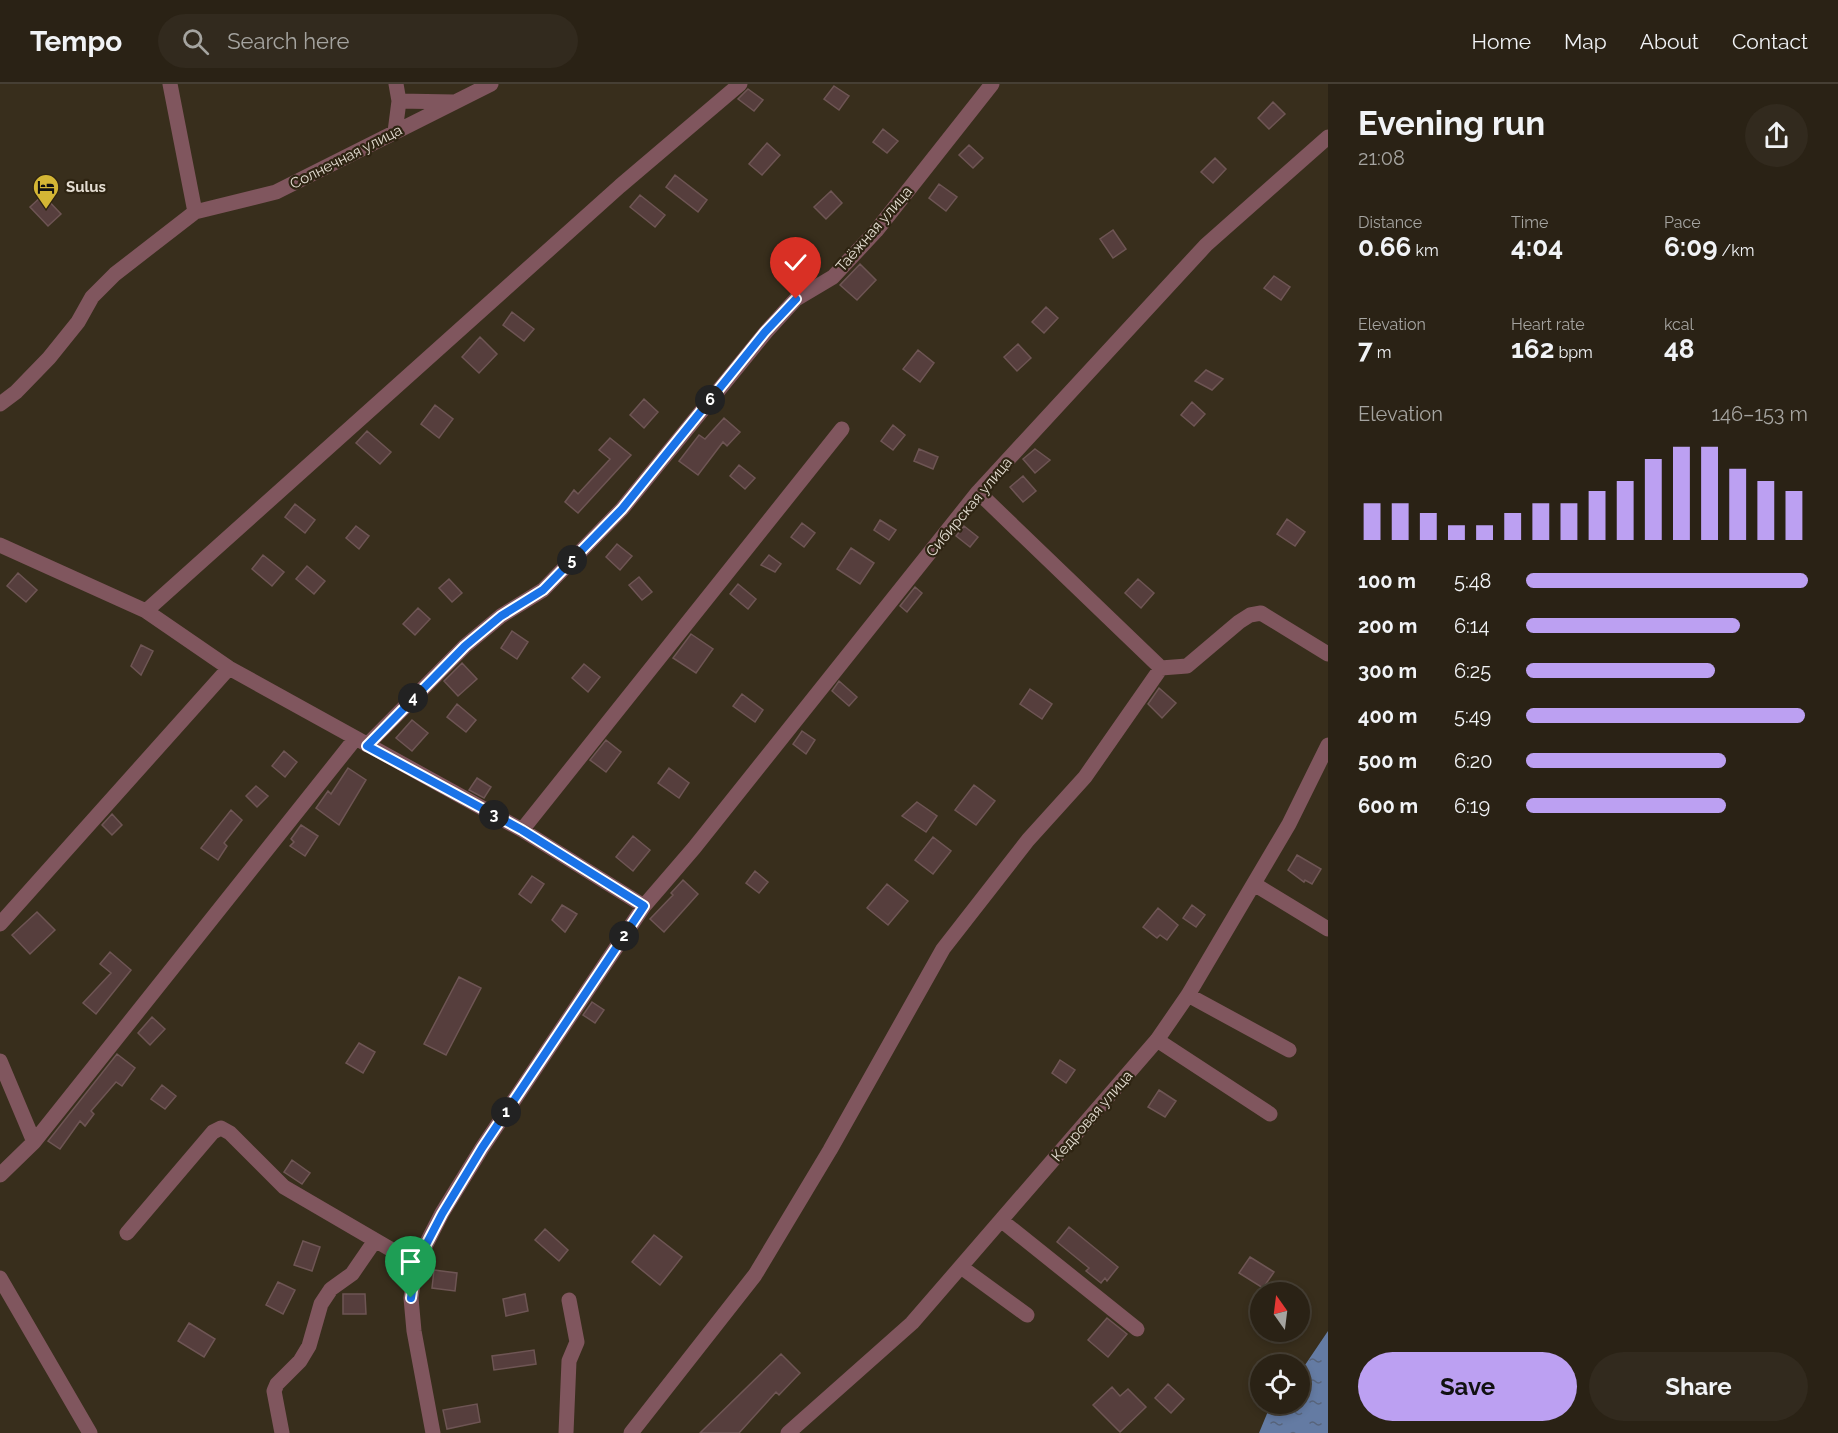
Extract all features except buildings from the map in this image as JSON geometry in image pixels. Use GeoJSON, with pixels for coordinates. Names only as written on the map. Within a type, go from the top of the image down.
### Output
{"type":"FeatureCollection","features":[{"type":"Feature","properties":{"kind":"street"},"geometry":{"type":"LineString","coordinates":[[0,404],[16,392],[49,358],[78,322],[92,297],[107,282],[195,212],[170,84]]}},
{"type":"Feature","properties":{"kind":"street"},"geometry":{"type":"LineString","coordinates":[[395,132],[399,101],[396,84]]}},
{"type":"Feature","properties":{"kind":"street","name":"Солнечная улица"},"geometry":{"type":"LineString","coordinates":[[195,212],[276,192],[491,84]]}},
{"type":"Feature","properties":{"kind":"street"},"geometry":{"type":"LineString","coordinates":[[146,611],[611,194],[740,84]]}},
{"type":"Feature","properties":{"kind":"street","name":"Таёжная улица"},"geometry":{"type":"LineString","coordinates":[[0,1175],[34,1142],[361,742],[465,646],[501,616],[543,590],[622,509],[765,332],[796,299],[833,277],[876,231],[992,84]]}},
{"type":"Feature","properties":{"kind":"street"},"geometry":{"type":"LineString","coordinates":[[399,101],[457,103]]}},
{"type":"Feature","properties":{"kind":"street","name":"Сибирская улица"},"geometry":{"type":"LineString","coordinates":[[433,1433],[414,1331],[411,1298],[416,1264],[442,1214],[482,1148],[644,906],[694,848],[978,492],[1206,246],[1328,137]]}},
{"type":"Feature","properties":{"kind":"street"},"geometry":{"type":"LineString","coordinates":[[522,830],[842,429]]}},
{"type":"Feature","properties":{"kind":"street"},"geometry":{"type":"LineString","coordinates":[[978,492],[1161,668],[1187,666],[1250,615],[1262,614],[1328,654]]}},
{"type":"Feature","properties":{"kind":"street"},"geometry":{"type":"LineString","coordinates":[[0,545],[146,611],[229,668],[522,830],[644,906]]}},
{"type":"Feature","properties":{"kind":"street"},"geometry":{"type":"LineString","coordinates":[[0,924],[229,668]]}},
{"type":"Feature","properties":{"kind":"street"},"geometry":{"type":"LineString","coordinates":[[631,1433],[755,1275],[830,1150],[943,949],[1028,840],[1085,777],[1161,668]]}},
{"type":"Feature","properties":{"kind":"street","name":"Кедровая улица"},"geometry":{"type":"LineString","coordinates":[[788,1433],[912,1323],[1157,1040],[1188,995],[1289,824],[1328,745]]}},
{"type":"Feature","properties":{"kind":"street"},"geometry":{"type":"LineString","coordinates":[[1254,884],[1328,929]]}},
{"type":"Feature","properties":{"kind":"street"},"geometry":{"type":"LineString","coordinates":[[1188,995],[1289,1050]]}},
{"type":"Feature","properties":{"kind":"street"},"geometry":{"type":"LineString","coordinates":[[1157,1040],[1270,1114]]}},
{"type":"Feature","properties":{"kind":"street"},"geometry":{"type":"LineString","coordinates":[[0,1061],[34,1142]]}},
{"type":"Feature","properties":{"kind":"street"},"geometry":{"type":"LineString","coordinates":[[127,1233],[213,1132],[221,1128],[230,1133],[284,1187],[374,1242],[416,1264]]}},
{"type":"Feature","properties":{"kind":"street"},"geometry":{"type":"LineString","coordinates":[[1002,1221],[1137,1329]]}},
{"type":"Feature","properties":{"kind":"street"},"geometry":{"type":"LineString","coordinates":[[282,1433],[274,1391],[277,1384],[305,1353],[321,1304],[331,1290],[352,1274],[374,1242]]}},
{"type":"Feature","properties":{"kind":"street"},"geometry":{"type":"LineString","coordinates":[[961,1267],[1027,1315]]}},
{"type":"Feature","properties":{"kind":"street"},"geometry":{"type":"LineString","coordinates":[[0,1278],[90,1433]]}},
{"type":"Feature","properties":{"kind":"street"},"geometry":{"type":"LineString","coordinates":[[566,1433],[569,1361],[577,1341],[568,1300]]}},
{"type":"Feature","properties":{"kind":"water"},"geometry":{"type":"Polygon","coordinates":[[[1328,1331],[1328,1433],[1259,1433],[1267,1414],[1310,1414],[1310,1358],[1328,1331]]]}},
{"type":"Feature","properties":{"kind":"place","name":"Sulus"},"geometry":{"type":"Point","coordinates":[46,210]}},
{"type":"Feature","properties":{"kind":"route"},"geometry":{"type":"LineString","coordinates":[[411,1298],[416,1264],[442,1214],[482,1148],[644,906],[522,830],[367,746],[465,646],[501,616],[543,590],[622,509],[765,332],[796,299]]}}]}
